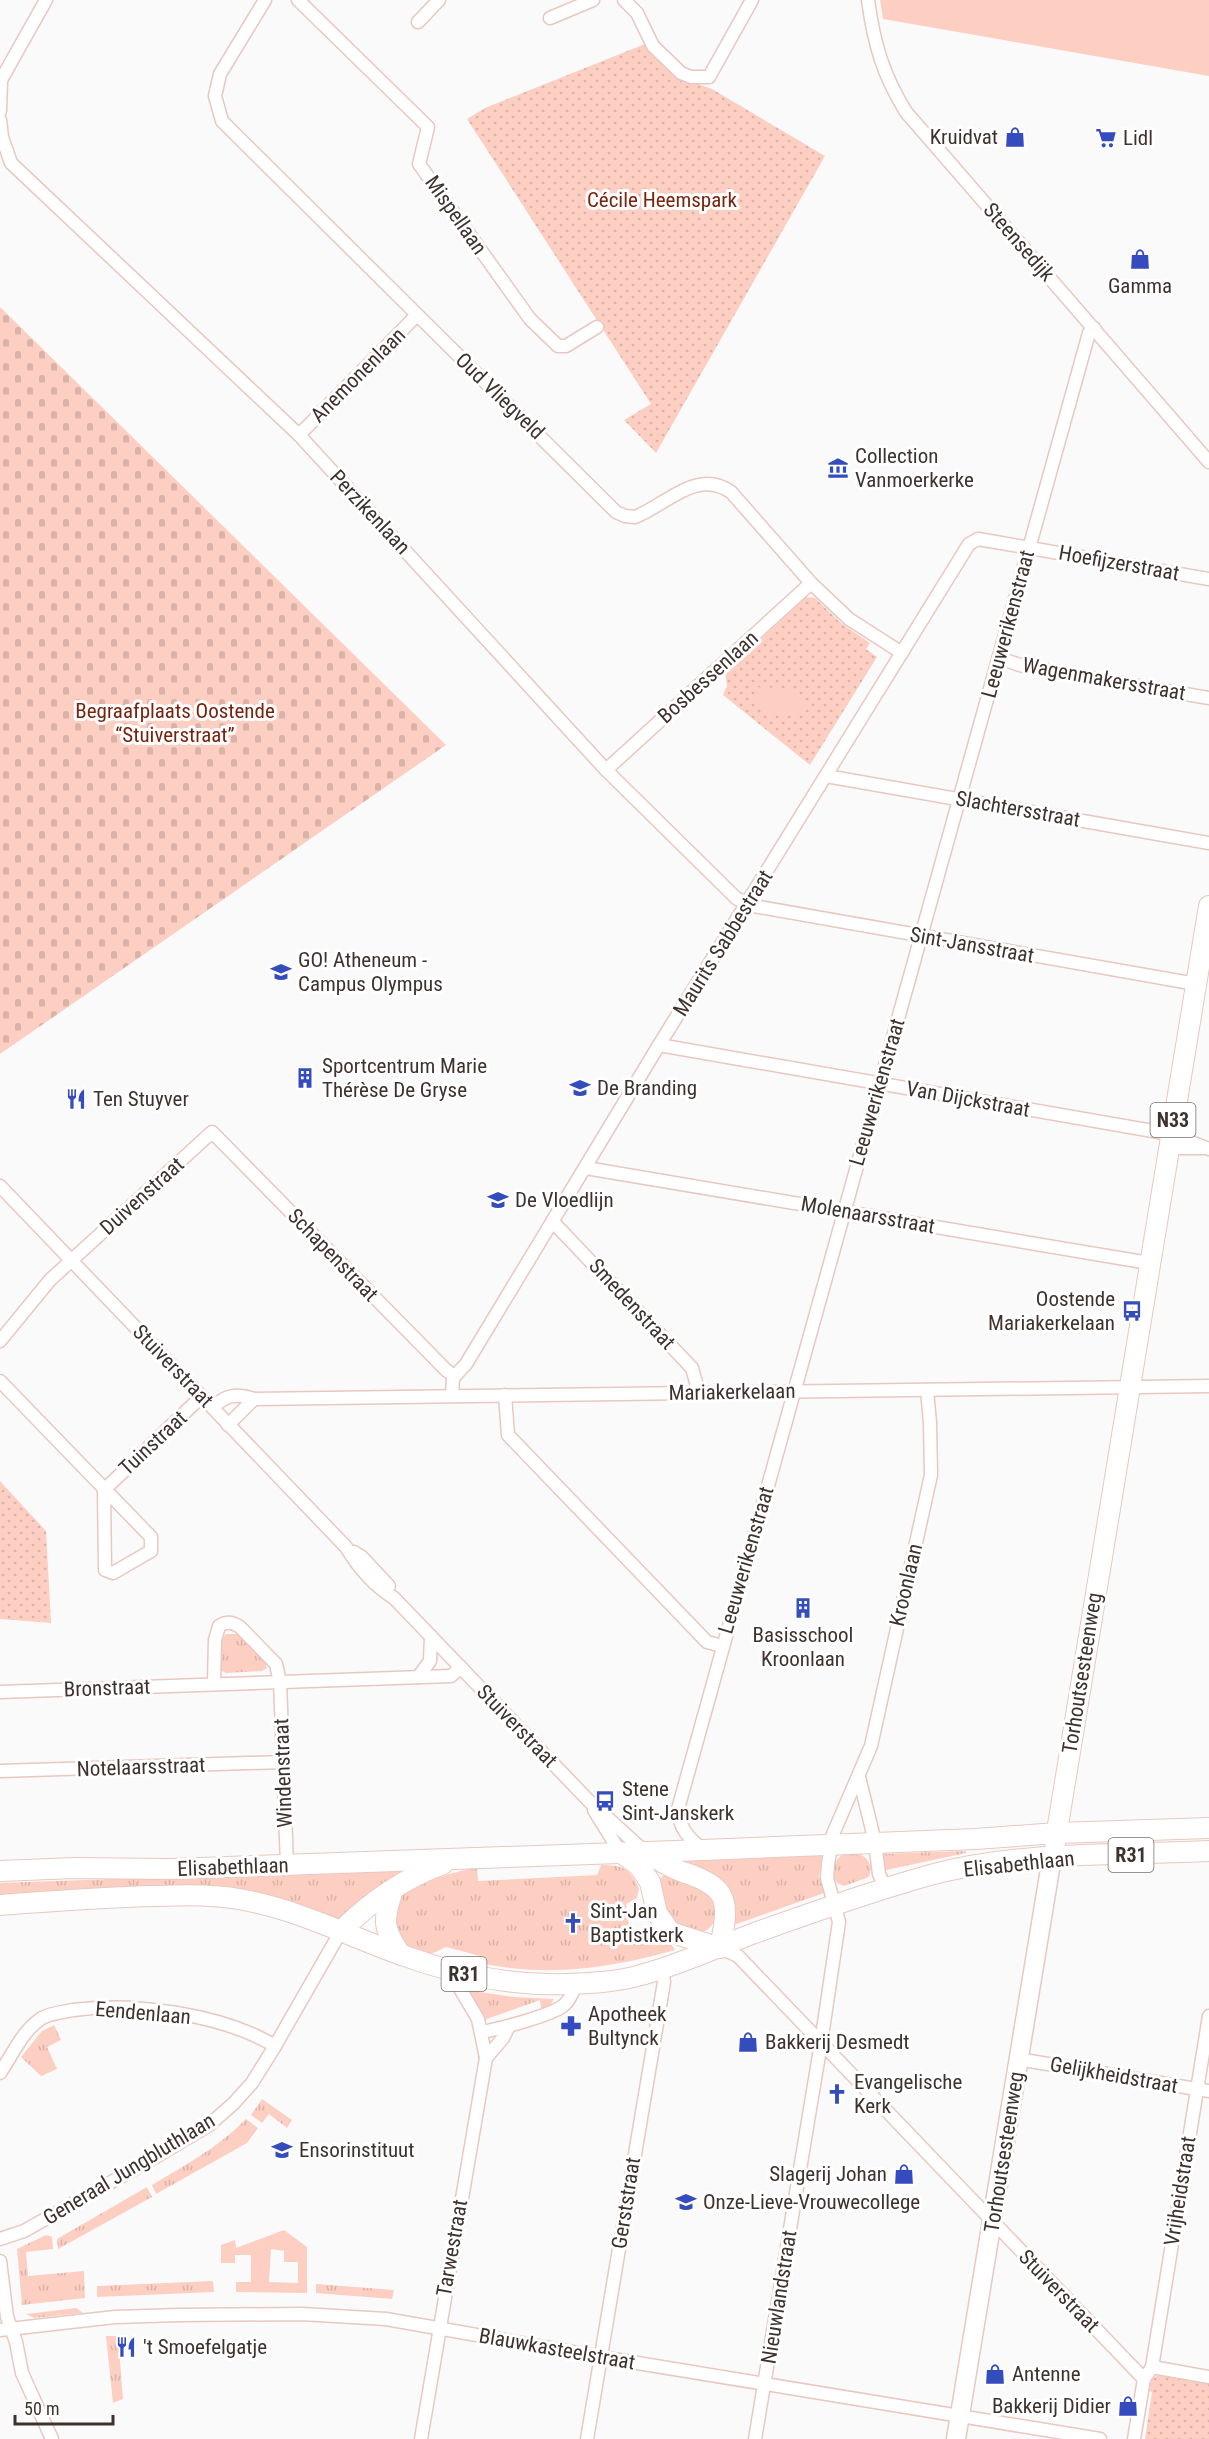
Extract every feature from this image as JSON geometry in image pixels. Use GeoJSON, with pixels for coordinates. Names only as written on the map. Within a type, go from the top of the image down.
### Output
{"type":"FeatureCollection","features":[{"type":"Feature","properties":{"kind":"main road","name":"Torhoutsesteenweg"},"geometry":{"type":"LineString","coordinates":[[1052,1857],[1209,906]]}},
{"type":"Feature","properties":{"kind":"main road","name":"Elisabethlaan"},"geometry":{"type":"LineString","coordinates":[[0,1871],[287,1865],[1209,1828]]}},
{"type":"Feature","properties":{"kind":"main road","name":"Elisabethlaan"},"geometry":{"type":"LineString","coordinates":[[0,1905],[114,1897],[214,1896],[249,1901],[292,1912],[401,1955],[457,1973],[510,1981],[576,1984],[627,1978],[662,1968],[750,1935],[933,1874],[989,1864],[1052,1857],[1209,1851]]}},
{"type":"Feature","properties":{"kind":"main road"},"geometry":{"type":"LineString","coordinates":[[620,1852],[639,1866],[650,1882],[657,1913],[670,1932],[720,1948]]}},
{"type":"Feature","properties":{"kind":"main road","name":"Elisabethlaan"},"geometry":{"type":"LineString","coordinates":[[645,1852],[671,1867],[699,1876],[715,1885],[725,1905],[720,1948]]}},
{"type":"Feature","properties":{"kind":"main road","name":"Elisabethlaan"},"geometry":{"type":"LineString","coordinates":[[341,1931],[365,1909],[415,1875],[466,1857]]}},
{"type":"Feature","properties":{"kind":"main road"},"geometry":{"type":"LineString","coordinates":[[393,1890],[385,1918],[389,1937],[401,1955]]}},
{"type":"Feature","properties":{"kind":"street"},"geometry":{"type":"LineString","coordinates":[[0,111],[1,80],[46,0]]}},
{"type":"Feature","properties":{"kind":"street","name":"Oud Vliegveld"},"geometry":{"type":"LineString","coordinates":[[266,0],[220,74],[215,96],[222,121],[616,512],[635,517],[690,487],[710,483],[722,486],[731,492],[811,583],[849,619],[902,652]]}},
{"type":"Feature","properties":{"kind":"street","name":"Mispellaan"},"geometry":{"type":"LineString","coordinates":[[298,0],[428,127],[419,164],[530,319],[558,346],[566,346],[597,327]]}},
{"type":"Feature","properties":{"kind":"street"},"geometry":{"type":"LineString","coordinates":[[417,22],[438,0]]}},
{"type":"Feature","properties":{"kind":"street"},"geometry":{"type":"LineString","coordinates":[[550,18],[593,0]]}},
{"type":"Feature","properties":{"kind":"street"},"geometry":{"type":"LineString","coordinates":[[624,0],[637,13],[653,46],[681,73],[691,77],[709,77],[752,0]]}},
{"type":"Feature","properties":{"kind":"street","name":"Steensedijk"},"geometry":{"type":"LineString","coordinates":[[868,0],[875,47],[888,80],[906,112],[1209,462]]}},
{"type":"Feature","properties":{"kind":"street","name":"Perzikenlaan"},"geometry":{"type":"LineString","coordinates":[[0,120],[2,137],[11,164],[299,435],[606,770],[736,898],[748,905]]}},
{"type":"Feature","properties":{"kind":"street","name":"Anemonenlaan"},"geometry":{"type":"LineString","coordinates":[[299,435],[417,315]]}},
{"type":"Feature","properties":{"kind":"street","name":"Leeuwerikenstraat"},"geometry":{"type":"LineString","coordinates":[[704,1850],[686,1835],[678,1822],[678,1809],[1028,548],[1089,333],[1094,328]]}},
{"type":"Feature","properties":{"kind":"street","name":"Maurits Sabbestraat"},"geometry":{"type":"LineString","coordinates":[[452,1395],[452,1383],[455,1376],[466,1364],[659,1045],[748,905],[902,652],[974,540],[1028,548]]}},
{"type":"Feature","properties":{"kind":"street","name":"Hoefijzerstraat"},"geometry":{"type":"LineString","coordinates":[[1028,548],[1209,579]]}},
{"type":"Feature","properties":{"kind":"street","name":"Bosbessenlaan"},"geometry":{"type":"LineString","coordinates":[[606,770],[811,583]]}},
{"type":"Feature","properties":{"kind":"street","name":"Wagenmakersstraat"},"geometry":{"type":"LineString","coordinates":[[999,658],[1023,666],[1209,698]]}},
{"type":"Feature","properties":{"kind":"street","name":"Slachtersstraat"},"geometry":{"type":"LineString","coordinates":[[826,776],[1209,843]]}},
{"type":"Feature","properties":{"kind":"street","name":"Sint-Jansstraat"},"geometry":{"type":"LineString","coordinates":[[748,905],[1196,984]]}},
{"type":"Feature","properties":{"kind":"street","name":"Van Dijckstraat"},"geometry":{"type":"LineString","coordinates":[[659,1045],[879,1084],[1207,1148]]}},
{"type":"Feature","properties":{"kind":"street","name":"Duivenstraat"},"geometry":{"type":"LineString","coordinates":[[0,1341],[50,1280],[212,1132]]}},
{"type":"Feature","properties":{"kind":"street","name":"Schapenstraat"},"geometry":{"type":"LineString","coordinates":[[212,1132],[447,1371],[455,1376]]}},
{"type":"Feature","properties":{"kind":"street","name":"Molenaarsstraat"},"geometry":{"type":"LineString","coordinates":[[586,1168],[1149,1263]]}},
{"type":"Feature","properties":{"kind":"street","name":"Stuiverstraat"},"geometry":{"type":"LineString","coordinates":[[0,1186],[346,1547],[362,1557],[389,1587],[394,1598],[589,1802],[645,1852]]}},
{"type":"Feature","properties":{"kind":"street","name":"Smedenstraat"},"geometry":{"type":"LineString","coordinates":[[553,1222],[692,1368],[699,1393]]}},
{"type":"Feature","properties":{"kind":"street"},"geometry":{"type":"LineString","coordinates":[[0,1381],[151,1538],[151,1551],[113,1573],[105,1570],[104,1490]]}},
{"type":"Feature","properties":{"kind":"street","name":"Mariakerkelaan"},"geometry":{"type":"LineString","coordinates":[[213,1407],[223,1397],[228,1396],[254,1399],[1209,1386]]}},
{"type":"Feature","properties":{"kind":"street","name":"Kroonlaan"},"geometry":{"type":"LineString","coordinates":[[832,1844],[833,1834],[871,1746],[931,1475],[927,1390]]}},
{"type":"Feature","properties":{"kind":"street"},"geometry":{"type":"LineString","coordinates":[[505,1395],[508,1435],[707,1642],[722,1646]]}},
{"type":"Feature","properties":{"kind":"street","name":"Tuinstraat"},"geometry":{"type":"LineString","coordinates":[[104,1490],[202,1396]]}},
{"type":"Feature","properties":{"kind":"street"},"geometry":{"type":"LineString","coordinates":[[228,1425],[254,1399]]}},
{"type":"Feature","properties":{"kind":"street"},"geometry":{"type":"LineString","coordinates":[[214,1684],[215,1641],[219,1626],[225,1622],[233,1622],[240,1627],[276,1664],[280,1682]]}},
{"type":"Feature","properties":{"kind":"street"},"geometry":{"type":"LineString","coordinates":[[417,1677],[430,1661],[431,1636]]}},
{"type":"Feature","properties":{"kind":"street","name":"Bronstraat"},"geometry":{"type":"LineString","coordinates":[[0,1692],[451,1676],[461,1667]]}},
{"type":"Feature","properties":{"kind":"street","name":"Windenstraat"},"geometry":{"type":"LineString","coordinates":[[280,1682],[287,1865]]}},
{"type":"Feature","properties":{"kind":"street","name":"Notelaarsstraat"},"geometry":{"type":"LineString","coordinates":[[0,1771],[283,1762]]}},
{"type":"Feature","properties":{"kind":"street"},"geometry":{"type":"LineString","coordinates":[[859,1777],[879,1874],[886,1889]]}},
{"type":"Feature","properties":{"kind":"street","name":"Stuiverstraat"},"geometry":{"type":"LineString","coordinates":[[589,1802],[620,1852]]}},
{"type":"Feature","properties":{"kind":"street"},"geometry":{"type":"LineString","coordinates":[[832,1844],[827,1878],[835,1906]]}},
{"type":"Feature","properties":{"kind":"street","name":"Torhoutsesteenweg"},"geometry":{"type":"LineString","coordinates":[[956,2439],[1052,1857]]}},
{"type":"Feature","properties":{"kind":"street","name":"Nieuwlandstraat"},"geometry":{"type":"LineString","coordinates":[[755,2439],[821,2043],[838,1922],[835,1906]]}},
{"type":"Feature","properties":{"kind":"street","name":"Generaal Jungbluthlaan"},"geometry":{"type":"LineString","coordinates":[[0,2239],[24,2231],[209,2125],[233,2104],[252,2083],[341,1931]]}},
{"type":"Feature","properties":{"kind":"street","name":"Stuiverstraat"},"geometry":{"type":"LineString","coordinates":[[720,1948],[738,1956],[1144,2379]]}},
{"type":"Feature","properties":{"kind":"street","name":"Gerststraat"},"geometry":{"type":"LineString","coordinates":[[587,2439],[664,1982],[662,1968]]}},
{"type":"Feature","properties":{"kind":"street","name":"Tarwestraat"},"geometry":{"type":"LineString","coordinates":[[457,1973],[459,1987],[478,2019],[486,2058]]}},
{"type":"Feature","properties":{"kind":"street"},"geometry":{"type":"LineString","coordinates":[[482,2032],[509,2026],[563,2006],[571,1997],[576,1984]]}},
{"type":"Feature","properties":{"kind":"street","name":"Eendenlaan"},"geometry":{"type":"LineString","coordinates":[[0,2073],[32,2025],[44,2017],[91,2008],[118,2007],[176,2013],[207,2020],[264,2040],[274,2046]]}},
{"type":"Feature","properties":{"kind":"street","name":"Vrijheidstraat"},"geometry":{"type":"LineString","coordinates":[[1152,2367],[1203,2090],[1209,2016]]}},
{"type":"Feature","properties":{"kind":"street","name":"Tarwestraat"},"geometry":{"type":"LineString","coordinates":[[421,2439],[438,2328],[486,2058],[503,2038],[509,2026]]}},
{"type":"Feature","properties":{"kind":"street","name":"Gelijkheidstraat"},"geometry":{"type":"LineString","coordinates":[[1018,2059],[1203,2090]]}},
{"type":"Feature","properties":{"kind":"street"},"geometry":{"type":"LineString","coordinates":[[0,2261],[5,2329],[16,2342],[22,2373],[52,2439]]}},
{"type":"Feature","properties":{"kind":"street","name":"Blauwkasteelstraat"},"geometry":{"type":"LineString","coordinates":[[5,2329],[115,2317],[302,2314],[386,2319],[601,2357],[1100,2439]]}},
{"type":"Feature","properties":{"kind":"street"},"geometry":{"type":"LineString","coordinates":[[1134,2439],[1144,2379],[1152,2367],[1209,2377]]}},
{"type":"Feature","properties":{"kind":"green space"},"geometry":{"type":"Polygon","coordinates":[[[880,0],[1209,0],[1209,76],[883,19],[880,0]]]}},
{"type":"Feature","properties":{"kind":"green space","name":"Cécile Heemspark"},"geometry":{"type":"Polygon","coordinates":[[[645,44],[674,76],[686,83],[712,89],[825,156],[656,453],[624,420],[651,404],[467,119],[485,108],[645,44]]]}},
{"type":"Feature","properties":{"kind":"green space","name":"Begraafplaats Oostende “Stuiverstraat”"},"geometry":{"type":"Polygon","coordinates":[[[0,307],[446,745],[0,1054],[0,307]]]}},
{"type":"Feature","properties":{"kind":"green space"},"geometry":{"type":"Polygon","coordinates":[[[806,597],[815,598],[841,623],[870,643],[866,649],[877,657],[810,765],[723,695],[727,686],[725,672],[806,597]]]}},
{"type":"Feature","properties":{"kind":"green space"},"geometry":{"type":"Polygon","coordinates":[[[754,687],[778,688],[792,692],[802,701],[806,709],[779,716],[764,713],[758,707],[754,687]]]}},
{"type":"Feature","properties":{"kind":"green space"},"geometry":{"type":"Polygon","coordinates":[[[0,1481],[46,1531],[51,1623],[0,1619],[0,1481]]]}},
{"type":"Feature","properties":{"kind":"green space"},"geometry":{"type":"Polygon","coordinates":[[[226,1634],[238,1634],[265,1662],[267,1668],[262,1671],[226,1673],[220,1670],[220,1646],[226,1634]]]}},
{"type":"Feature","properties":{"kind":"green space"},"geometry":{"type":"Polygon","coordinates":[[[965,1851],[966,1853],[886,1870],[881,1854],[965,1851]]]}},
{"type":"Feature","properties":{"kind":"green space"},"geometry":{"type":"Polygon","coordinates":[[[845,1853],[858,1854],[867,1859],[871,1868],[869,1877],[844,1886],[837,1883],[833,1871],[834,1866],[845,1853]]]}},
{"type":"Feature","properties":{"kind":"green space"},"geometry":{"type":"Polygon","coordinates":[[[822,1854],[819,1876],[824,1893],[734,1925],[716,1876],[682,1861],[683,1859],[822,1854]]]}},
{"type":"Feature","properties":{"kind":"green space"},"geometry":{"type":"Polygon","coordinates":[[[601,1865],[624,1869],[632,1876],[639,1888],[637,1898],[626,1904],[629,1926],[637,1932],[636,1944],[666,1943],[671,1944],[675,1950],[604,1966],[533,1970],[485,1964],[484,1957],[446,1947],[431,1954],[409,1947],[395,1936],[393,1907],[398,1899],[406,1892],[430,1880],[477,1867],[478,1881],[597,1875],[601,1865]]]}},
{"type":"Feature","properties":{"kind":"green space"},"geometry":{"type":"Polygon","coordinates":[[[401,1869],[402,1872],[377,1888],[341,1920],[300,1906],[216,1891],[129,1889],[0,1895],[0,1883],[401,1869]]]}},
{"type":"Feature","properties":{"kind":"green space"},"geometry":{"type":"Polygon","coordinates":[[[666,1874],[699,1884],[717,1903],[715,1920],[709,1928],[697,1933],[690,1932],[677,1926],[667,1916],[659,1884],[661,1878],[666,1874]]]}},
{"type":"Feature","properties":{"kind":"green space"},"geometry":{"type":"Polygon","coordinates":[[[466,1990],[514,1997],[554,1999],[550,2006],[541,2009],[540,2000],[484,2020],[466,1990]]]}},
{"type":"Feature","properties":{"kind":"green space"},"geometry":{"type":"Polygon","coordinates":[[[54,2025],[61,2040],[47,2047],[57,2069],[41,2076],[21,2057],[42,2031],[54,2025]]]}},
{"type":"Feature","properties":{"kind":"green space"},"geometry":{"type":"Polygon","coordinates":[[[262,2099],[292,2120],[287,2128],[269,2114],[262,2123],[251,2115],[262,2099]]]}},
{"type":"Feature","properties":{"kind":"green space"},"geometry":{"type":"Polygon","coordinates":[[[246,2119],[258,2128],[247,2143],[156,2194],[152,2185],[213,2147],[246,2119]]]}},
{"type":"Feature","properties":{"kind":"green space"},"geometry":{"type":"Polygon","coordinates":[[[147,2187],[152,2197],[58,2249],[57,2239],[147,2187]]]}},
{"type":"Feature","properties":{"kind":"green space"},"geometry":{"type":"Polygon","coordinates":[[[284,2230],[307,2247],[307,2293],[236,2292],[236,2282],[251,2282],[251,2255],[235,2255],[235,2263],[221,2263],[221,2245],[235,2240],[236,2248],[284,2230]],[[271,2249],[269,2282],[298,2283],[298,2262],[284,2262],[284,2251],[271,2249]]]}},
{"type":"Feature","properties":{"kind":"green space"},"geometry":{"type":"Polygon","coordinates":[[[46,2235],[52,2237],[53,2249],[26,2252],[28,2276],[84,2271],[85,2298],[22,2305],[17,2249],[46,2235]]]}},
{"type":"Feature","properties":{"kind":"green space"},"geometry":{"type":"Polygon","coordinates":[[[213,2281],[214,2292],[97,2297],[97,2286],[213,2281]]]}},
{"type":"Feature","properties":{"kind":"green space"},"geometry":{"type":"Polygon","coordinates":[[[316,2284],[394,2290],[392,2299],[316,2293],[316,2284]]]}},
{"type":"Feature","properties":{"kind":"green space"},"geometry":{"type":"Polygon","coordinates":[[[76,2308],[83,2313],[34,2318],[26,2314],[76,2308]]]}},
{"type":"Feature","properties":{"kind":"green space"},"geometry":{"type":"Polygon","coordinates":[[[106,2336],[118,2336],[123,2399],[113,2403],[106,2336]]]}},
{"type":"Feature","properties":{"kind":"green space"},"geometry":{"type":"Polygon","coordinates":[[[1161,2375],[1209,2383],[1209,2439],[1145,2439],[1152,2392],[1149,2391],[1150,2385],[1154,2378],[1161,2375]]]}},
{"type":"Feature","properties":{"kind":"place","name":"Kruidvat"},"geometry":{"type":"Point","coordinates":[1015,137]}},
{"type":"Feature","properties":{"kind":"place","name":"Lidl"},"geometry":{"type":"Point","coordinates":[1106,138]}},
{"type":"Feature","properties":{"kind":"place","name":"Gamma"},"geometry":{"type":"Point","coordinates":[1140,259]}},
{"type":"Feature","properties":{"kind":"place","name":"Collection Vanmoerkerke"},"geometry":{"type":"Point","coordinates":[838,468]}},
{"type":"Feature","properties":{"kind":"place","name":"GO! Atheneum - Campus Olympus"},"geometry":{"type":"Point","coordinates":[281,972]}},
{"type":"Feature","properties":{"kind":"place","name":"Sportcentrum Marie Thérèse De Gryse"},"geometry":{"type":"Point","coordinates":[305,1078]}},
{"type":"Feature","properties":{"kind":"place","name":"De Branding"},"geometry":{"type":"Point","coordinates":[580,1088]}},
{"type":"Feature","properties":{"kind":"place","name":"Ten Stuyver"},"geometry":{"type":"Point","coordinates":[76,1099]}},
{"type":"Feature","properties":{"kind":"place","name":"De Vloedlijn"},"geometry":{"type":"Point","coordinates":[498,1200]}},
{"type":"Feature","properties":{"kind":"place","name":"Oostende Mariakerkelaan"},"geometry":{"type":"Point","coordinates":[1132,1311]}},
{"type":"Feature","properties":{"kind":"place","name":"Basisschool Kroonlaan"},"geometry":{"type":"Point","coordinates":[803,1608]}},
{"type":"Feature","properties":{"kind":"place","name":"Stene Sint-Janskerk"},"geometry":{"type":"Point","coordinates":[605,1801]}},
{"type":"Feature","properties":{"kind":"place","name":"Sint-Jan Baptistkerk"},"geometry":{"type":"Point","coordinates":[573,1923]}},
{"type":"Feature","properties":{"kind":"place","name":"Apotheek Bultynck"},"geometry":{"type":"Point","coordinates":[571,2026]}},
{"type":"Feature","properties":{"kind":"place","name":"Bakkerij Desmedt"},"geometry":{"type":"Point","coordinates":[748,2042]}},
{"type":"Feature","properties":{"kind":"place","name":"Evangelische Kerk"},"geometry":{"type":"Point","coordinates":[837,2094]}},
{"type":"Feature","properties":{"kind":"place","name":"Ensorinstituut"},"geometry":{"type":"Point","coordinates":[282,2150]}},
{"type":"Feature","properties":{"kind":"place","name":"Slagerij Johan"},"geometry":{"type":"Point","coordinates":[904,2174]}},
{"type":"Feature","properties":{"kind":"place","name":"Onze-Lieve-Vrouwecollege"},"geometry":{"type":"Point","coordinates":[686,2202]}},
{"type":"Feature","properties":{"kind":"place","name":"'t Smoefelgatje"},"geometry":{"type":"Point","coordinates":[126,2347]}},
{"type":"Feature","properties":{"kind":"place","name":"Antenne"},"geometry":{"type":"Point","coordinates":[995,2374]}},
{"type":"Feature","properties":{"kind":"place","name":"Bakkerij Didier"},"geometry":{"type":"Point","coordinates":[1128,2406]}}]}
